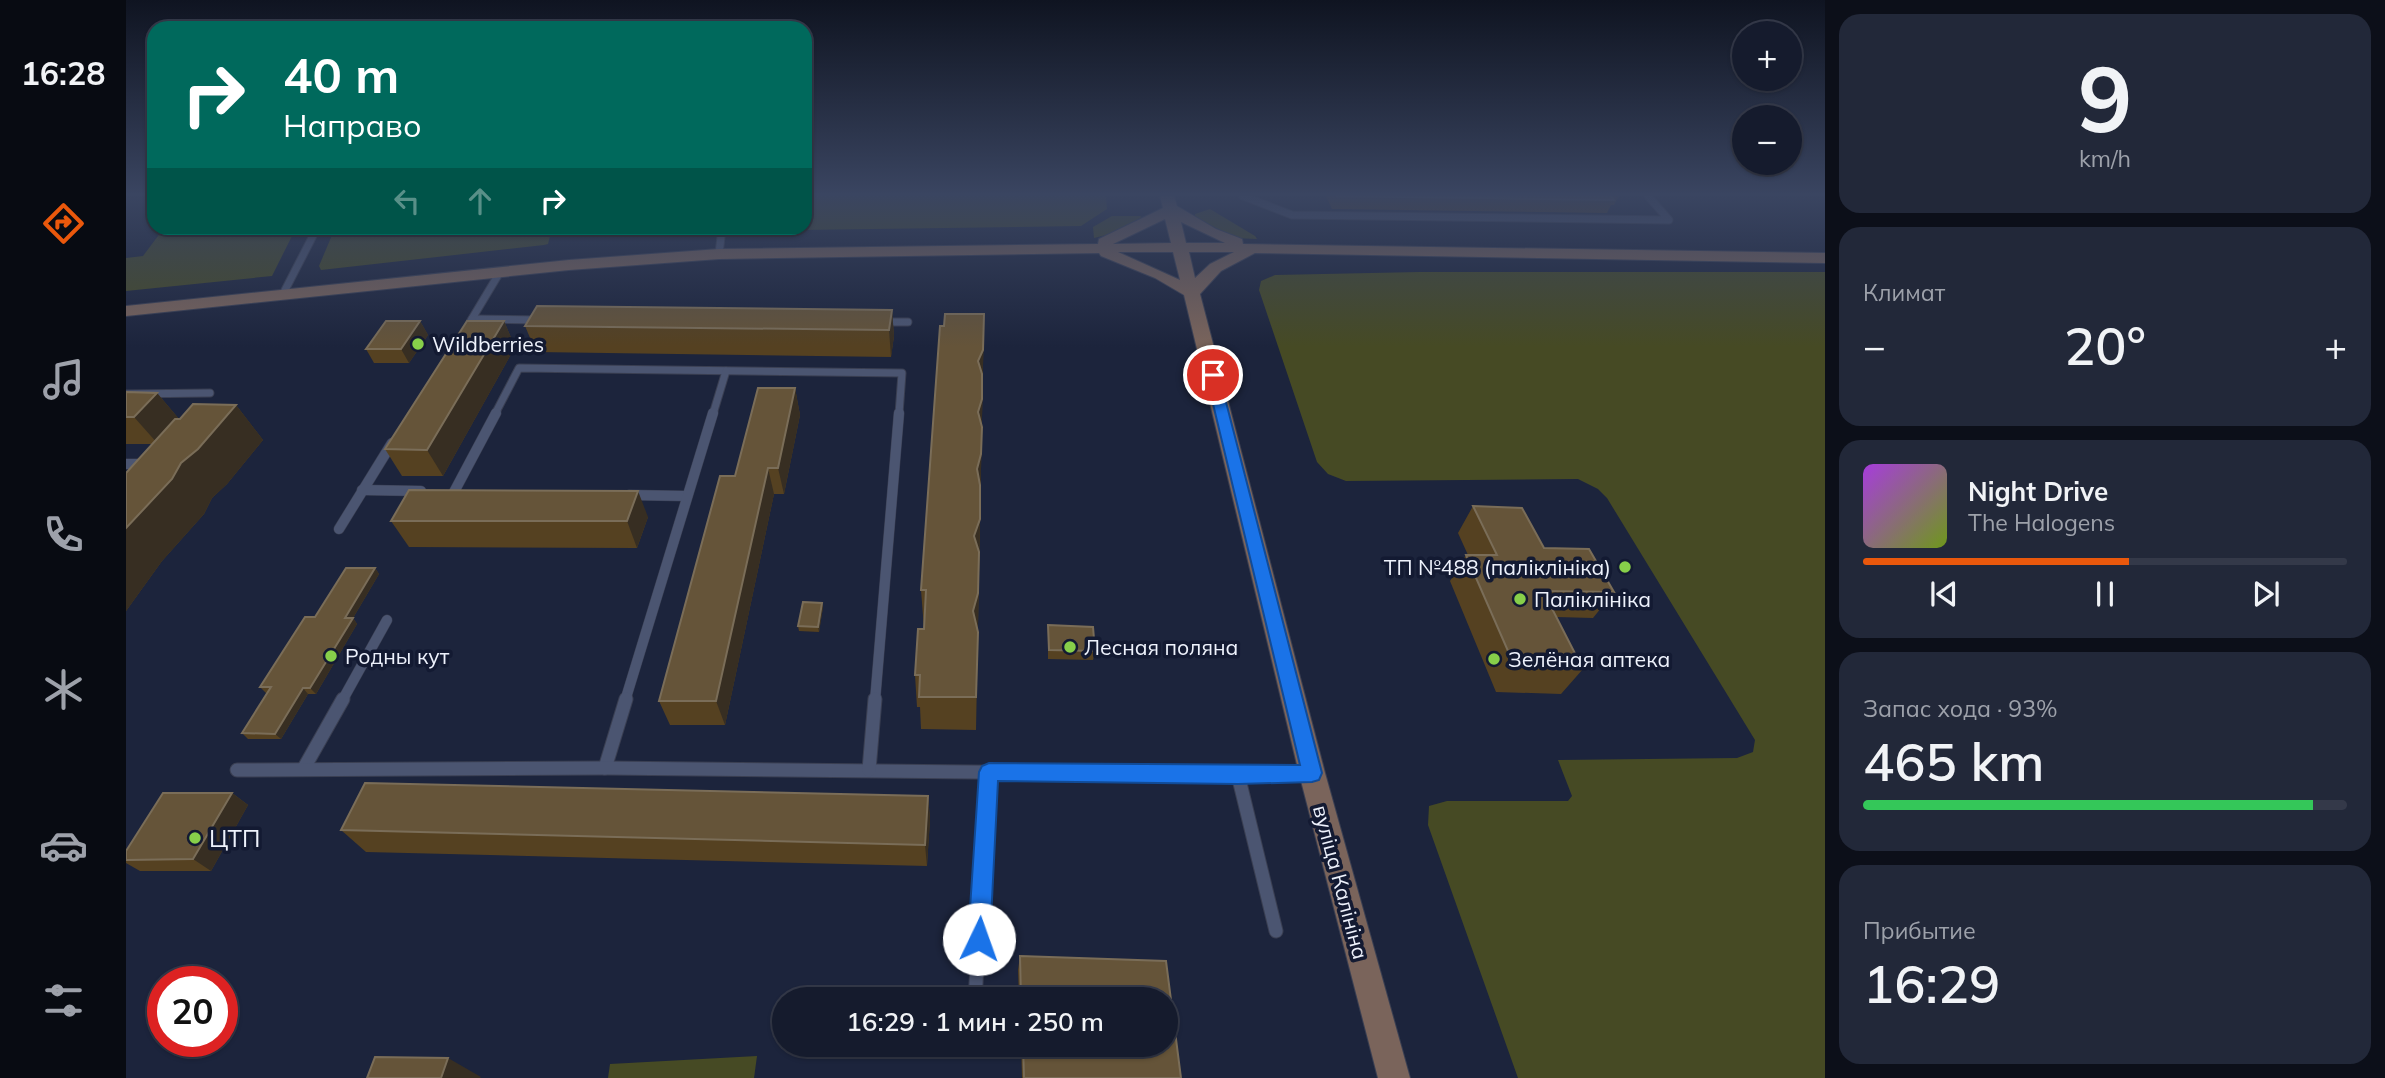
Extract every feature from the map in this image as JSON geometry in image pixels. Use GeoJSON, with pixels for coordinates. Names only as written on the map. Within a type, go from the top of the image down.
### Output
{"type":"FeatureCollection","features":[{"type":"Feature","properties":{"kind":"main road"},"geometry":{"type":"LineString","coordinates":[[1259,246],[1267,248]]}},
{"type":"Feature","properties":{"kind":"main road"},"geometry":{"type":"LineString","coordinates":[[1089,247],[1133,262],[1192,293],[1206,273],[1231,258],[1267,248]]}},
{"type":"Feature","properties":{"kind":"main road"},"geometry":{"type":"LineString","coordinates":[[126,311],[500,272],[719,254],[1180,247],[1825,258]]}},
{"type":"Feature","properties":{"kind":"main road","name":"вуліца Калініна"},"geometry":{"type":"LineString","coordinates":[[1180,247],[1312,773],[1395,1078]]}},
{"type":"Feature","properties":{"kind":"lane"},"geometry":{"type":"LineString","coordinates":[[284,294],[308,246]]}},
{"type":"Feature","properties":{"kind":"lane"},"geometry":{"type":"LineString","coordinates":[[719,254],[720,246]]}},
{"type":"Feature","properties":{"kind":"lane"},"geometry":{"type":"LineString","coordinates":[[465,330],[500,272]]}},
{"type":"Feature","properties":{"kind":"lane"},"geometry":{"type":"LineString","coordinates":[[472,319],[545,320]]}},
{"type":"Feature","properties":{"kind":"lane"},"geometry":{"type":"LineString","coordinates":[[866,322],[908,322]]}},
{"type":"Feature","properties":{"kind":"lane"},"geometry":{"type":"LineString","coordinates":[[454,492],[519,369],[902,373],[869,770]]}},
{"type":"Feature","properties":{"kind":"lane"},"geometry":{"type":"LineString","coordinates":[[605,768],[726,371]]}},
{"type":"Feature","properties":{"kind":"lane"},"geometry":{"type":"LineString","coordinates":[[126,394],[211,393]]}},
{"type":"Feature","properties":{"kind":"lane"},"geometry":{"type":"LineString","coordinates":[[339,529],[399,433]]}},
{"type":"Feature","properties":{"kind":"lane"},"geometry":{"type":"LineString","coordinates":[[126,464],[161,464],[152,474]]}},
{"type":"Feature","properties":{"kind":"lane"},"geometry":{"type":"LineString","coordinates":[[362,490],[428,491]]}},
{"type":"Feature","properties":{"kind":"lane"},"geometry":{"type":"LineString","coordinates":[[440,491],[467,492]]}},
{"type":"Feature","properties":{"kind":"lane"},"geometry":{"type":"LineString","coordinates":[[618,495],[687,496]]}},
{"type":"Feature","properties":{"kind":"lane"},"geometry":{"type":"LineString","coordinates":[[304,768],[387,620]]}},
{"type":"Feature","properties":{"kind":"lane"},"geometry":{"type":"LineString","coordinates":[[237,769],[605,768],[1238,775],[1312,773]]}},
{"type":"Feature","properties":{"kind":"lane"},"geometry":{"type":"LineString","coordinates":[[976,987],[989,772]]}},
{"type":"Feature","properties":{"kind":"lane"},"geometry":{"type":"LineString","coordinates":[[1238,775],[1276,931]]}},
{"type":"Feature","properties":{"kind":"green space"},"geometry":{"type":"Polygon","coordinates":[[[150,246],[287,246],[272,276],[126,291],[126,258],[143,256],[150,246]]]}},
{"type":"Feature","properties":{"kind":"green space"},"geometry":{"type":"Polygon","coordinates":[[[327,246],[532,246],[321,270],[319,266],[327,246]]]}},
{"type":"Feature","properties":{"kind":"green space"},"geometry":{"type":"Polygon","coordinates":[[[1419,272],[1825,272],[1825,1078],[1518,1078],[1428,825],[1429,806],[1447,801],[1568,801],[1572,796],[1558,760],[1737,758],[1753,752],[1755,740],[1607,498],[1598,489],[1578,479],[1346,481],[1328,474],[1317,462],[1259,290],[1261,281],[1275,275],[1419,272]]]}},
{"type":"Feature","properties":{"kind":"green space"},"geometry":{"type":"Polygon","coordinates":[[[757,1056],[754,1078],[608,1078],[610,1064],[757,1056]]]}},
{"type":"Feature","properties":{"kind":"building"},"geometry":{"type":"Polygon","coordinates":[[[537,306],[892,310],[889,330],[525,326],[537,306]]]}},
{"type":"Feature","properties":{"kind":"building"},"geometry":{"type":"Polygon","coordinates":[[[945,314],[984,314],[983,350],[978,361],[982,374],[982,399],[978,412],[982,427],[981,454],[977,469],[980,519],[974,536],[979,552],[978,593],[973,611],[978,632],[976,697],[919,697],[920,675],[915,675],[918,629],[924,629],[926,590],[921,590],[940,326],[944,326],[945,314]]]}},
{"type":"Feature","properties":{"kind":"building"},"geometry":{"type":"Polygon","coordinates":[[[386,321],[420,321],[401,349],[366,349],[386,321]]]}},
{"type":"Feature","properties":{"kind":"building"},"geometry":{"type":"Polygon","coordinates":[[[467,321],[504,321],[427,450],[385,449],[467,321]]]}},
{"type":"Feature","properties":{"kind":"building"},"geometry":{"type":"Polygon","coordinates":[[[758,388],[795,388],[778,468],[768,468],[716,701],[659,701],[720,476],[735,476],[758,388]]]}},
{"type":"Feature","properties":{"kind":"building"},"geometry":{"type":"Polygon","coordinates":[[[126,392],[157,393],[134,417],[126,417],[126,392]]]}},
{"type":"Feature","properties":{"kind":"building"},"geometry":{"type":"Polygon","coordinates":[[[193,404],[236,405],[198,449],[181,463],[172,479],[126,528],[126,473],[175,419],[180,419],[193,404]]]}},
{"type":"Feature","properties":{"kind":"building"},"geometry":{"type":"Polygon","coordinates":[[[409,490],[638,491],[627,521],[391,521],[409,490]]]}},
{"type":"Feature","properties":{"kind":"building"},"geometry":{"type":"Polygon","coordinates":[[[1473,506],[1522,508],[1544,548],[1589,549],[1614,592],[1543,591],[1583,669],[1515,667],[1466,555],[1497,555],[1473,506]]]}},
{"type":"Feature","properties":{"kind":"building"},"geometry":{"type":"Polygon","coordinates":[[[346,568],[375,568],[345,618],[353,618],[310,688],[303,688],[275,734],[242,733],[271,687],[260,687],[305,617],[315,617],[346,568]]]}},
{"type":"Feature","properties":{"kind":"building"},"geometry":{"type":"Polygon","coordinates":[[[803,602],[822,603],[818,627],[798,626],[803,602]]]}},
{"type":"Feature","properties":{"kind":"building"},"geometry":{"type":"Polygon","coordinates":[[[1048,625],[1093,627],[1095,651],[1049,650],[1048,625]]]}},
{"type":"Feature","properties":{"kind":"building"},"geometry":{"type":"Polygon","coordinates":[[[365,783],[928,796],[925,845],[341,830],[365,783]]]}},
{"type":"Feature","properties":{"kind":"building"},"geometry":{"type":"Polygon","coordinates":[[[163,793],[232,793],[193,859],[126,860],[126,851],[163,793]]]}},
{"type":"Feature","properties":{"kind":"building"},"geometry":{"type":"Polygon","coordinates":[[[1020,956],[1166,961],[1169,987],[1021,987],[1020,956]]]}},
{"type":"Feature","properties":{"kind":"building"},"geometry":{"type":"Polygon","coordinates":[[[1178,1055],[1181,1078],[1024,1078],[1023,1057],[1178,1057],[1178,1055]]]}},
{"type":"Feature","properties":{"kind":"building"},"geometry":{"type":"Polygon","coordinates":[[[375,1057],[448,1058],[441,1078],[367,1078],[375,1057]]]}},
{"type":"Feature","properties":{"kind":"place","name":"Wildberries"},"geometry":{"type":"Point","coordinates":[418,344]}},
{"type":"Feature","properties":{"kind":"place","name":"ТП №488 (паліклініка)"},"geometry":{"type":"Point","coordinates":[1625,567]}},
{"type":"Feature","properties":{"kind":"place","name":"Паліклініка"},"geometry":{"type":"Point","coordinates":[1520,599]}},
{"type":"Feature","properties":{"kind":"place","name":"Лесная поляна"},"geometry":{"type":"Point","coordinates":[1070,647]}},
{"type":"Feature","properties":{"kind":"place","name":"Родны кут"},"geometry":{"type":"Point","coordinates":[331,656]}},
{"type":"Feature","properties":{"kind":"place","name":"Зелёная аптека"},"geometry":{"type":"Point","coordinates":[1494,659]}},
{"type":"Feature","properties":{"kind":"place","name":"ЦТП"},"geometry":{"type":"Point","coordinates":[195,838]}},
{"type":"Feature","properties":{"kind":"route"},"geometry":{"type":"LineString","coordinates":[[979,939],[989,772],[1238,775],[1312,773],[1213,375]]}}]}
